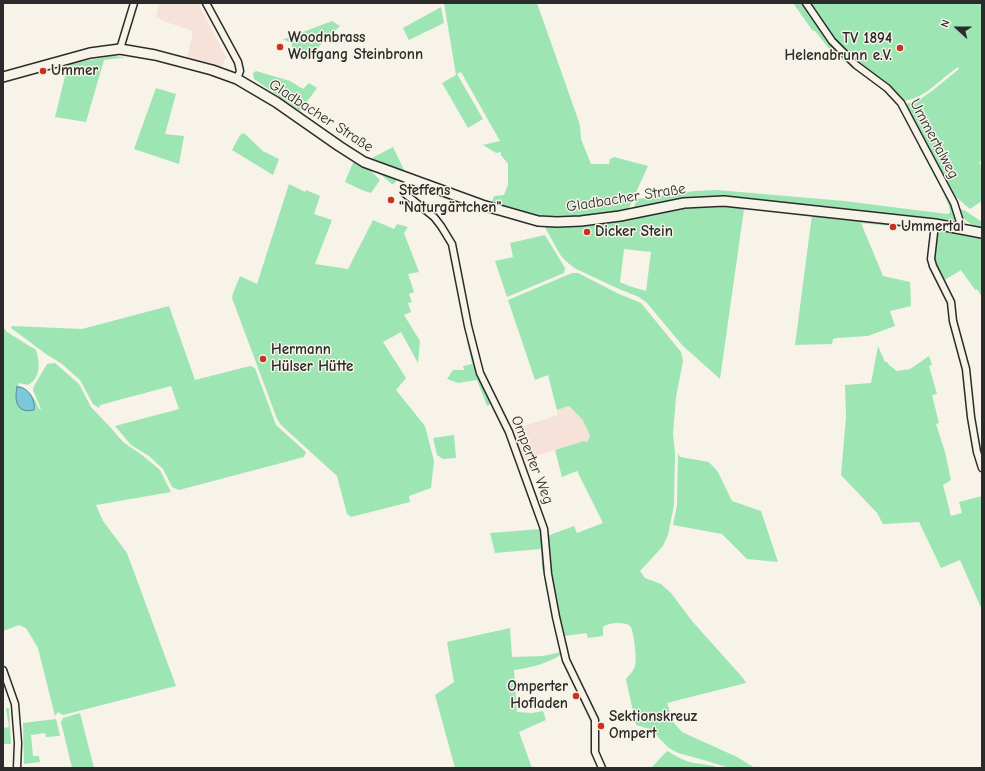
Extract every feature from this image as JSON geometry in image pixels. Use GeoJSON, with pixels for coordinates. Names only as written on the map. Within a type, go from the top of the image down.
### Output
{"type":"FeatureCollection","features":[{"type":"Feature","properties":{"kind":"main road","name":"Gladbacher Straße"},"geometry":{"type":"LineString","coordinates":[[3,77],[90,53],[120,49],[155,55],[212,70],[237,79],[276,102],[359,158],[482,205],[538,221],[581,221],[620,216],[684,203],[724,201],[935,224],[982,233]]}},
{"type":"Feature","properties":{"kind":"street"},"geometry":{"type":"LineString","coordinates":[[120,49],[134,3]]}},
{"type":"Feature","properties":{"kind":"street"},"geometry":{"type":"LineString","coordinates":[[206,3],[238,62],[240,71],[237,79]]}},
{"type":"Feature","properties":{"kind":"street","name":"Ummertalweg"},"geometry":{"type":"LineString","coordinates":[[806,3],[832,41],[856,66],[887,88],[901,103],[954,203],[960,222],[959,228]]}},
{"type":"Feature","properties":{"kind":"street","name":"Omperter Weg"},"geometry":{"type":"LineString","coordinates":[[409,178],[404,193],[434,217],[442,226],[452,244],[468,326],[480,373],[509,432],[544,529],[548,574],[557,624],[566,660],[595,720],[595,752],[602,768]]}},
{"type":"Feature","properties":{"kind":"street"},"geometry":{"type":"LineString","coordinates":[[935,224],[931,259],[951,302],[953,321],[966,369],[971,417],[977,452],[982,468]]}},
{"type":"Feature","properties":{"kind":"street"},"geometry":{"type":"LineString","coordinates":[[3,670],[15,704],[18,743],[17,768]]}},
{"type":"Feature","properties":{"kind":"shaded area"},"geometry":{"type":"Polygon","coordinates":[[[159,3],[198,3],[226,57],[222,68],[187,59],[193,31],[156,17],[159,3]]]}},
{"type":"Feature","properties":{"kind":"shaded area"},"geometry":{"type":"Polygon","coordinates":[[[569,406],[582,419],[590,435],[588,441],[583,441],[522,460],[512,430],[558,415],[557,410],[569,406]]]}},
{"type":"Feature","properties":{"kind":"green space"},"geometry":{"type":"Polygon","coordinates":[[[444,3],[537,3],[580,125],[581,139],[591,164],[609,164],[610,159],[614,157],[648,166],[627,212],[581,218],[545,218],[520,214],[473,199],[474,197],[492,202],[494,196],[504,195],[508,185],[508,164],[501,155],[501,152],[496,153],[483,145],[474,147],[500,141],[461,72],[457,74],[483,119],[468,128],[442,83],[456,75],[444,3]]]}},
{"type":"Feature","properties":{"kind":"green space"},"geometry":{"type":"Polygon","coordinates":[[[793,3],[804,3],[829,41],[851,65],[831,51],[815,31],[812,30],[793,3]]]}},
{"type":"Feature","properties":{"kind":"green space"},"geometry":{"type":"Polygon","coordinates":[[[809,3],[982,3],[982,161],[979,162],[982,167],[982,201],[970,209],[950,192],[904,104],[916,102],[959,69],[958,67],[920,96],[904,101],[860,65],[835,41],[809,3]]]}},
{"type":"Feature","properties":{"kind":"green space"},"geometry":{"type":"Polygon","coordinates":[[[441,7],[444,23],[409,40],[403,28],[441,7]]]}},
{"type":"Feature","properties":{"kind":"green space"},"geometry":{"type":"Polygon","coordinates":[[[332,21],[340,26],[304,61],[292,54],[293,49],[291,43],[282,40],[332,21]]]}},
{"type":"Feature","properties":{"kind":"green space"},"geometry":{"type":"Polygon","coordinates":[[[112,56],[126,57],[104,60],[86,122],[55,117],[68,64],[112,56]]]}},
{"type":"Feature","properties":{"kind":"green space"},"geometry":{"type":"Polygon","coordinates":[[[256,71],[290,81],[303,89],[309,83],[317,88],[300,111],[254,79],[253,73],[256,71]]]}},
{"type":"Feature","properties":{"kind":"green space"},"geometry":{"type":"Polygon","coordinates":[[[156,88],[176,94],[165,134],[184,136],[179,164],[134,149],[156,88]]]}},
{"type":"Feature","properties":{"kind":"green space"},"geometry":{"type":"Polygon","coordinates":[[[244,133],[264,152],[279,159],[273,175],[232,150],[240,135],[244,133]]]}},
{"type":"Feature","properties":{"kind":"green space"},"geometry":{"type":"Polygon","coordinates":[[[918,146],[922,149],[955,211],[955,220],[951,222],[743,200],[637,209],[634,207],[637,199],[695,191],[717,190],[844,201],[947,214],[950,213],[947,201],[918,146]]]}},
{"type":"Feature","properties":{"kind":"green space"},"geometry":{"type":"Polygon","coordinates":[[[393,147],[405,172],[372,158],[393,147]]]}},
{"type":"Feature","properties":{"kind":"green space"},"geometry":{"type":"Polygon","coordinates":[[[354,160],[395,178],[395,183],[392,184],[380,174],[371,171],[380,180],[371,193],[345,182],[354,160]]]}},
{"type":"Feature","properties":{"kind":"green space"},"geometry":{"type":"Polygon","coordinates":[[[289,184],[305,192],[306,190],[320,196],[314,214],[332,220],[315,264],[348,269],[373,220],[394,229],[397,224],[408,227],[404,233],[419,272],[408,274],[414,292],[409,294],[412,302],[408,303],[411,312],[404,315],[420,341],[418,363],[401,332],[383,342],[406,378],[396,390],[425,426],[434,461],[431,488],[409,496],[410,502],[351,517],[347,514],[337,476],[281,425],[277,419],[232,298],[240,276],[257,284],[289,184]]]}},
{"type":"Feature","properties":{"kind":"green space"},"geometry":{"type":"Polygon","coordinates":[[[412,186],[536,224],[470,208],[421,190],[415,198],[409,193],[408,190],[412,186]]]}},
{"type":"Feature","properties":{"kind":"green space"},"geometry":{"type":"Polygon","coordinates":[[[713,204],[736,205],[930,227],[931,230],[861,223],[883,276],[910,282],[911,306],[890,311],[895,326],[868,336],[837,338],[833,339],[832,344],[795,345],[812,215],[744,209],[720,379],[682,345],[647,303],[639,297],[576,269],[568,263],[561,256],[543,224],[680,206],[705,207],[713,204]],[[624,249],[620,282],[646,291],[651,252],[624,249]]]}},
{"type":"Feature","properties":{"kind":"green space"},"geometry":{"type":"Polygon","coordinates":[[[959,209],[964,210],[982,222],[982,229],[968,222],[963,217],[959,209]]]}},
{"type":"Feature","properties":{"kind":"green space"},"geometry":{"type":"Polygon","coordinates":[[[939,228],[979,235],[982,238],[982,297],[977,289],[975,290],[961,270],[943,281],[933,262],[936,231],[939,228]]]}},
{"type":"Feature","properties":{"kind":"green space"},"geometry":{"type":"Polygon","coordinates":[[[545,235],[565,268],[564,273],[507,297],[495,261],[513,257],[510,243],[545,235]]]}},
{"type":"Feature","properties":{"kind":"green space"},"geometry":{"type":"Polygon","coordinates":[[[572,273],[578,273],[617,293],[641,303],[681,352],[683,361],[676,397],[673,434],[675,453],[674,505],[668,535],[663,546],[640,571],[645,578],[661,584],[671,593],[692,621],[746,683],[667,703],[674,723],[682,732],[737,757],[755,768],[729,768],[678,753],[669,748],[653,730],[636,725],[626,679],[634,670],[636,663],[633,633],[628,624],[608,624],[603,627],[603,636],[588,638],[586,633],[565,636],[569,657],[553,597],[547,536],[574,526],[577,533],[603,523],[577,471],[562,477],[555,450],[584,441],[586,442],[588,441],[590,435],[582,419],[569,406],[557,410],[548,375],[535,380],[508,300],[572,273]]]}},
{"type":"Feature","properties":{"kind":"green space"},"geometry":{"type":"Polygon","coordinates":[[[169,306],[195,380],[250,366],[255,368],[276,425],[306,452],[304,457],[179,490],[172,487],[163,469],[149,456],[131,445],[115,426],[179,409],[171,386],[100,405],[99,408],[93,404],[80,380],[62,364],[11,328],[12,326],[82,329],[169,306]]]}},
{"type":"Feature","properties":{"kind":"green space"},"geometry":{"type":"Polygon","coordinates":[[[3,327],[7,332],[36,350],[39,365],[35,378],[28,385],[19,383],[18,385],[31,395],[36,401],[39,409],[41,409],[33,390],[34,386],[47,364],[55,363],[79,384],[91,407],[123,442],[160,470],[171,492],[96,505],[103,521],[127,553],[176,686],[63,715],[58,712],[55,716],[38,648],[26,628],[19,625],[3,631],[3,327]]]}},
{"type":"Feature","properties":{"kind":"green space"},"geometry":{"type":"Polygon","coordinates":[[[466,337],[479,379],[491,404],[487,406],[477,380],[458,383],[447,379],[453,370],[464,370],[463,366],[472,364],[466,337]]]}},
{"type":"Feature","properties":{"kind":"green space"},"geometry":{"type":"Polygon","coordinates":[[[878,346],[885,362],[897,371],[910,369],[929,356],[932,365],[929,366],[937,394],[932,395],[939,423],[936,424],[945,452],[951,480],[943,485],[951,516],[962,513],[959,502],[982,496],[982,610],[960,560],[941,568],[919,522],[883,524],[877,513],[841,475],[846,417],[845,385],[871,383],[878,346]]]}},
{"type":"Feature","properties":{"kind":"green space"},"geometry":{"type":"Polygon","coordinates":[[[454,435],[456,458],[443,459],[437,455],[433,438],[454,435]]]}},
{"type":"Feature","properties":{"kind":"green space"},"geometry":{"type":"Polygon","coordinates":[[[678,453],[680,457],[709,462],[718,472],[732,501],[761,511],[778,562],[747,559],[722,534],[673,525],[677,505],[678,453]]]}},
{"type":"Feature","properties":{"kind":"green space"},"geometry":{"type":"Polygon","coordinates":[[[541,529],[545,561],[545,576],[542,569],[541,549],[495,553],[490,533],[541,529]]]}},
{"type":"Feature","properties":{"kind":"green space"},"geometry":{"type":"Polygon","coordinates":[[[510,628],[512,657],[543,656],[561,652],[562,654],[539,665],[514,670],[517,712],[532,713],[543,711],[546,720],[519,732],[532,768],[455,768],[435,695],[454,682],[447,642],[510,628]]]}},
{"type":"Feature","properties":{"kind":"green space"},"geometry":{"type":"Polygon","coordinates":[[[6,708],[9,708],[11,744],[3,744],[3,728],[9,727],[6,708]]]}},
{"type":"Feature","properties":{"kind":"green space"},"geometry":{"type":"Polygon","coordinates":[[[80,713],[94,768],[72,768],[61,722],[63,718],[80,713]]]}},
{"type":"Feature","properties":{"kind":"green space"},"geometry":{"type":"Polygon","coordinates":[[[56,719],[60,736],[46,737],[45,733],[31,735],[33,756],[39,756],[40,762],[24,764],[23,723],[56,719]]]}},
{"type":"Feature","properties":{"kind":"green space"},"geometry":{"type":"Polygon","coordinates":[[[667,751],[687,761],[720,768],[651,768],[667,751]]]}},
{"type":"Feature","properties":{"kind":"water"},"geometry":{"type":"Polygon","coordinates":[[[17,387],[21,387],[28,391],[34,402],[34,410],[28,411],[20,408],[16,397],[17,387]]]}},
{"type":"Feature","properties":{"kind":"place","name":"Woodnbrass Wolfgang Steinbronn"},"geometry":{"type":"Point","coordinates":[280,47]}},
{"type":"Feature","properties":{"kind":"place","name":"TV 1894 Helenabrunn e.V."},"geometry":{"type":"Point","coordinates":[900,48]}},
{"type":"Feature","properties":{"kind":"place","name":"Ummer"},"geometry":{"type":"Point","coordinates":[43,71]}},
{"type":"Feature","properties":{"kind":"place","name":"Steffens \"Naturgärtchen\""},"geometry":{"type":"Point","coordinates":[391,200]}},
{"type":"Feature","properties":{"kind":"place","name":"Ummertal"},"geometry":{"type":"Point","coordinates":[893,227]}},
{"type":"Feature","properties":{"kind":"place","name":"Dicker Stein"},"geometry":{"type":"Point","coordinates":[587,232]}},
{"type":"Feature","properties":{"kind":"place","name":"Hermann Hülser Hütte"},"geometry":{"type":"Point","coordinates":[263,359]}},
{"type":"Feature","properties":{"kind":"place","name":"Omperter Hofladen"},"geometry":{"type":"Point","coordinates":[576,696]}},
{"type":"Feature","properties":{"kind":"place","name":"Sektionskreuz Ompert"},"geometry":{"type":"Point","coordinates":[601,726]}}]}
